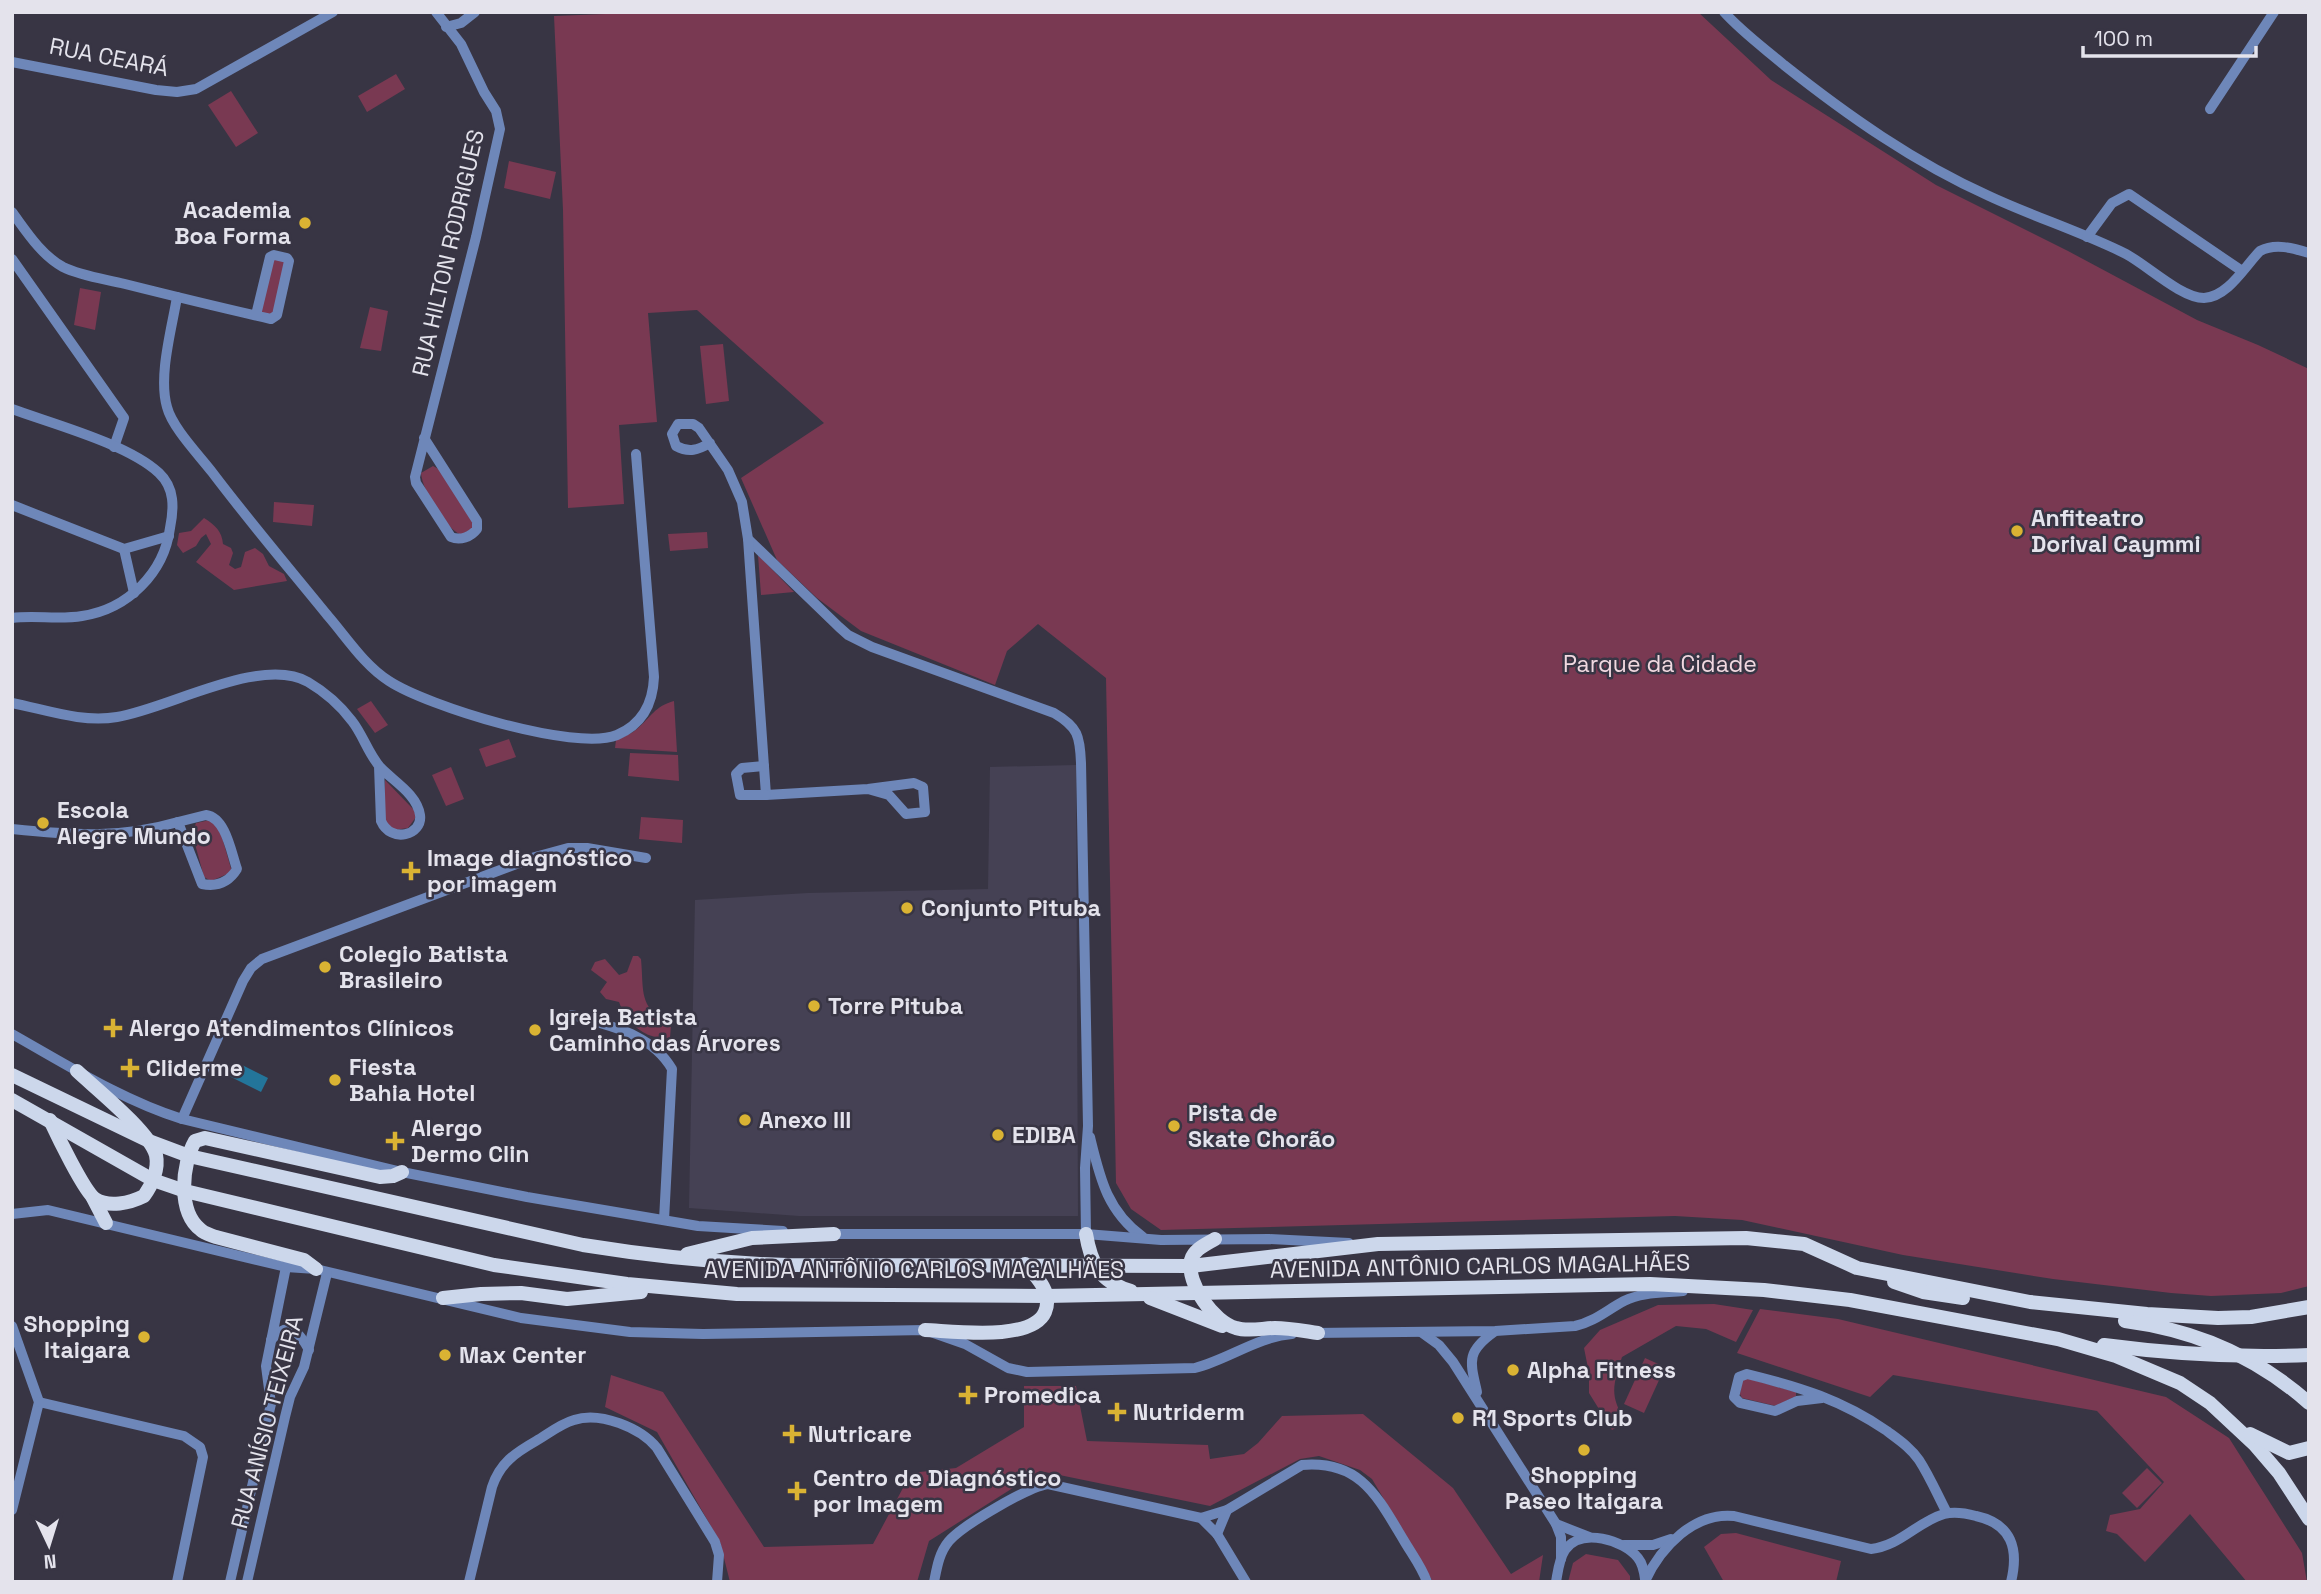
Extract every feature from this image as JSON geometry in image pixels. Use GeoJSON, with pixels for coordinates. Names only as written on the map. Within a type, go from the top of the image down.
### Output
{"type":"FeatureCollection","features":[{"type":"Feature","properties":{"kind":"main road"},"geometry":{"type":"LineString","coordinates":[[76,1071],[149,1141],[156,1154],[153,1180],[144,1196],[135,1200],[105,1202],[93,1198]]}},
{"type":"Feature","properties":{"kind":"main road","name":"AVENIDA ANTÔNIO CARLOS MAGALHÃES"},"geometry":{"type":"LineString","coordinates":[[12,1075],[149,1141],[188,1156],[583,1245],[647,1256],[732,1264],[1191,1266],[1378,1244],[1763,1239],[1804,1244],[1857,1268],[2029,1302],[2218,1318],[2250,1317],[2309,1307]]}},
{"type":"Feature","properties":{"kind":"main road","name":"AVENIDA ANTÔNIO CARLOS MAGALHÃES"},"geometry":{"type":"LineString","coordinates":[[12,1100],[153,1180],[185,1191],[494,1265],[674,1289],[811,1296],[1046,1296],[1650,1284],[1723,1287],[1850,1300],[2058,1339],[2116,1356],[2180,1383],[2210,1403],[2239,1429],[2278,1473],[2309,1520]]}},
{"type":"Feature","properties":{"kind":"main road"},"geometry":{"type":"LineString","coordinates":[[50,1121],[106,1223]]}},
{"type":"Feature","properties":{"kind":"main road"},"geometry":{"type":"LineString","coordinates":[[321,1271],[304,1260],[203,1232],[195,1224],[190,1216],[184,1173],[195,1141],[205,1138],[380,1177],[402,1172]]}},
{"type":"Feature","properties":{"kind":"main road"},"geometry":{"type":"LineString","coordinates":[[647,1256],[693,1254],[752,1238],[834,1234]]}},
{"type":"Feature","properties":{"kind":"main road"},"geometry":{"type":"LineString","coordinates":[[1086,1234],[1093,1265],[1116,1287],[1237,1329],[1284,1328],[1318,1333]]}},
{"type":"Feature","properties":{"kind":"main road"},"geometry":{"type":"LineString","coordinates":[[1216,1239],[1198,1250],[1191,1260],[1194,1284],[1217,1316],[1237,1329]]}},
{"type":"Feature","properties":{"kind":"main road"},"geometry":{"type":"LineString","coordinates":[[925,1331],[1009,1332],[1021,1330],[1041,1319],[1046,1307],[1046,1296],[1039,1280],[1026,1264]]}},
{"type":"Feature","properties":{"kind":"main road"},"geometry":{"type":"LineString","coordinates":[[1857,1268],[1911,1288],[1936,1294],[2157,1325],[2235,1352],[2309,1403]]}},
{"type":"Feature","properties":{"kind":"main road"},"geometry":{"type":"LineString","coordinates":[[443,1298],[521,1293],[567,1298],[674,1289]]}},
{"type":"Feature","properties":{"kind":"main road"},"geometry":{"type":"LineString","coordinates":[[2058,1339],[2155,1352],[2262,1357],[2309,1355]]}},
{"type":"Feature","properties":{"kind":"main road"},"geometry":{"type":"LineString","coordinates":[[2239,1429],[2281,1451],[2295,1453],[2309,1448]]}},
{"type":"Feature","properties":{"kind":"street","name":"RUA CEARÁ"},"geometry":{"type":"LineString","coordinates":[[12,60],[156,90],[196,89],[333,12]]}},
{"type":"Feature","properties":{"kind":"street","name":"RUA HILTON RODRIGUES"},"geometry":{"type":"LineString","coordinates":[[424,438],[475,516],[478,525],[474,533],[461,539],[451,537],[416,483],[415,472],[476,237],[500,129],[496,111],[461,44],[436,12]]}},
{"type":"Feature","properties":{"kind":"street"},"geometry":{"type":"LineString","coordinates":[[446,27],[461,23],[475,12]]}},
{"type":"Feature","properties":{"kind":"street"},"geometry":{"type":"LineString","coordinates":[[1724,12],[1825,98],[1931,167],[1987,196],[2127,255],[2187,293],[2206,298],[2220,293],[2265,248],[2283,247],[2309,253]]}},
{"type":"Feature","properties":{"kind":"street"},"geometry":{"type":"LineString","coordinates":[[2210,109],[2274,12]]}},
{"type":"Feature","properties":{"kind":"street","name":"RUA HILTON RODRIGUES"},"geometry":{"type":"LineString","coordinates":[[461,23],[461,44]]}},
{"type":"Feature","properties":{"kind":"street"},"geometry":{"type":"LineString","coordinates":[[2087,237],[2112,203],[2129,194],[2242,271]]}},
{"type":"Feature","properties":{"kind":"street"},"geometry":{"type":"LineString","coordinates":[[12,212],[33,240],[63,267],[177,297],[256,316],[271,319],[276,317],[289,261],[287,258],[274,255],[270,257],[256,316]]}},
{"type":"Feature","properties":{"kind":"street"},"geometry":{"type":"LineString","coordinates":[[12,259],[124,418],[114,446]]}},
{"type":"Feature","properties":{"kind":"street"},"geometry":{"type":"LineString","coordinates":[[177,297],[166,359],[165,395],[167,409],[184,436],[277,555],[372,668],[409,692],[450,708],[530,731],[597,739],[615,736],[641,718],[649,706],[654,677],[636,454]]}},
{"type":"Feature","properties":{"kind":"street"},"geometry":{"type":"LineString","coordinates":[[12,409],[114,446],[150,466],[168,485],[173,508],[169,536],[158,566],[134,593],[92,614],[55,618],[14,617]]}},
{"type":"Feature","properties":{"kind":"street"},"geometry":{"type":"LineString","coordinates":[[710,443],[736,484],[748,539],[766,795]]}},
{"type":"Feature","properties":{"kind":"street"},"geometry":{"type":"LineString","coordinates":[[12,505],[124,549],[169,536]]}},
{"type":"Feature","properties":{"kind":"street"},"geometry":{"type":"LineString","coordinates":[[748,539],[848,635],[872,647],[1054,713],[1073,727],[1079,736],[1088,1126],[1085,1168],[1086,1234]]}},
{"type":"Feature","properties":{"kind":"street"},"geometry":{"type":"LineString","coordinates":[[124,549],[134,593]]}},
{"type":"Feature","properties":{"kind":"street"},"geometry":{"type":"LineString","coordinates":[[12,703],[67,716],[94,719],[117,717],[236,680],[260,675],[285,676],[304,680],[323,691],[337,704],[352,721],[379,766],[402,786],[421,816],[418,827],[401,835],[391,834],[384,829],[380,821],[379,766]]}},
{"type":"Feature","properties":{"kind":"street"},"geometry":{"type":"LineString","coordinates":[[764,766],[742,768],[736,775],[740,795],[919,784],[925,792],[925,812],[906,814],[889,795],[868,789]]}},
{"type":"Feature","properties":{"kind":"street"},"geometry":{"type":"LineString","coordinates":[[12,829],[122,835],[206,815],[213,816],[221,825],[237,869],[231,878],[211,886],[202,884],[178,822]]}},
{"type":"Feature","properties":{"kind":"street"},"geometry":{"type":"LineString","coordinates":[[182,1119],[243,981],[251,968],[262,959],[557,851],[587,848],[646,858]]}},
{"type":"Feature","properties":{"kind":"street"},"geometry":{"type":"LineString","coordinates":[[572,1015],[638,1036],[665,1056],[672,1069],[664,1220]]}},
{"type":"Feature","properties":{"kind":"street","name":"AVENIDA ANTÔNIO CARLOS MAGALHÃES"},"geometry":{"type":"LineString","coordinates":[[12,1034],[76,1071],[182,1119],[402,1172],[527,1197],[698,1226],[834,1234],[1086,1234],[1145,1239],[1269,1239],[1378,1244]]}},
{"type":"Feature","properties":{"kind":"street"},"geometry":{"type":"LineString","coordinates":[[1088,1126],[1101,1178],[1112,1205],[1122,1219],[1145,1239]]}},
{"type":"Feature","properties":{"kind":"street","name":"AVENIDA ANTÔNIO CARLOS MAGALHÃES"},"geometry":{"type":"LineString","coordinates":[[12,1214],[48,1210],[286,1267],[321,1271],[521,1318],[630,1332],[713,1334],[925,1331],[950,1337],[1008,1368],[1027,1372],[1195,1368],[1220,1361],[1275,1336],[1495,1331],[1575,1326],[1586,1324],[1625,1301],[1647,1294],[1723,1287]]}},
{"type":"Feature","properties":{"kind":"street","name":"RUA ANÍSIO TEIXEIRA"},"geometry":{"type":"LineString","coordinates":[[230,1582],[271,1404],[266,1366],[286,1267]]}},
{"type":"Feature","properties":{"kind":"street","name":"RUA ANÍSIO TEIXEIRA"},"geometry":{"type":"LineString","coordinates":[[247,1582],[285,1417],[309,1350],[321,1271]]}},
{"type":"Feature","properties":{"kind":"street"},"geometry":{"type":"LineString","coordinates":[[12,1326],[39,1402],[12,1510]]}},
{"type":"Feature","properties":{"kind":"street"},"geometry":{"type":"LineString","coordinates":[[271,1340],[279,1331],[288,1329],[302,1336],[309,1350]]}},
{"type":"Feature","properties":{"kind":"street"},"geometry":{"type":"LineString","coordinates":[[1478,1399],[1471,1371],[1472,1354],[1475,1347],[1495,1331]]}},
{"type":"Feature","properties":{"kind":"street"},"geometry":{"type":"LineString","coordinates":[[1421,1332],[1446,1352],[1556,1524],[1562,1545],[1556,1582]]}},
{"type":"Feature","properties":{"kind":"street"},"geometry":{"type":"LineString","coordinates":[[1822,1398],[1797,1401],[1775,1411],[1740,1403],[1734,1397],[1738,1380],[1743,1374],[1802,1388],[1849,1407],[1908,1447],[1919,1460],[1947,1513]]}},
{"type":"Feature","properties":{"kind":"street"},"geometry":{"type":"LineString","coordinates":[[39,1402],[184,1437],[200,1447],[203,1457],[177,1582]]}},
{"type":"Feature","properties":{"kind":"street"},"geometry":{"type":"LineString","coordinates":[[469,1582],[492,1487],[504,1462],[566,1423],[587,1417],[636,1430],[649,1438],[657,1448],[715,1542],[719,1555],[717,1582]]}},
{"type":"Feature","properties":{"kind":"street"},"geometry":{"type":"LineString","coordinates":[[934,1582],[942,1552],[958,1532],[1038,1486],[1058,1485],[1201,1518],[1227,1510],[1302,1465],[1315,1464],[1356,1475],[1378,1496],[1427,1582]]}},
{"type":"Feature","properties":{"kind":"street"},"geometry":{"type":"LineString","coordinates":[[1217,1534],[1227,1510]]}},
{"type":"Feature","properties":{"kind":"street"},"geometry":{"type":"LineString","coordinates":[[1556,1524],[1592,1538],[1624,1545],[1653,1545],[1674,1538],[1703,1521],[1723,1515],[1871,1549],[1889,1545],[1947,1513],[1965,1513],[1987,1518],[2004,1530],[2015,1553],[2016,1563],[2011,1582]]}},
{"type":"Feature","properties":{"kind":"street"},"geometry":{"type":"LineString","coordinates":[[1201,1518],[1217,1534],[1247,1582]]}},
{"type":"Feature","properties":{"kind":"street"},"geometry":{"type":"LineString","coordinates":[[1561,1559],[1568,1547],[1581,1539],[1592,1538]]}},
{"type":"Feature","properties":{"kind":"street"},"geometry":{"type":"LineString","coordinates":[[1645,1581],[1665,1547],[1674,1538]]}},
{"type":"Feature","properties":{"kind":"street"},"geometry":{"type":"LineString","coordinates":[[1624,1545],[1640,1561],[1645,1581]]}},
{"type":"Feature","properties":{"kind":"shaded area"},"geometry":{"type":"Polygon","coordinates":[[[1076,765],[1078,1216],[799,1216],[689,1208],[695,900],[808,893],[988,889],[990,767],[1076,765]]]}},
{"type":"Feature","properties":{"kind":"green space","name":"Parque da Cidade"},"geometry":{"type":"Polygon","coordinates":[[[656,12],[1698,12],[1771,80],[1936,185],[2197,320],[2309,369],[2309,1286],[2281,1293],[2211,1296],[2171,1293],[2053,1279],[1903,1255],[1742,1220],[1675,1216],[1161,1230],[1131,1209],[1116,1183],[1106,678],[1038,624],[1007,651],[995,685],[861,631],[817,598],[777,560],[741,478],[824,423],[697,310],[648,313],[657,422],[619,425],[624,504],[568,508],[563,210],[554,16],[656,12]]]}},
{"type":"Feature","properties":{"kind":"green space"},"geometry":{"type":"Polygon","coordinates":[[[396,74],[405,89],[367,112],[358,96],[396,74]]]}},
{"type":"Feature","properties":{"kind":"green space"},"geometry":{"type":"Polygon","coordinates":[[[231,91],[258,133],[236,147],[208,105],[231,91]]]}},
{"type":"Feature","properties":{"kind":"green space"},"geometry":{"type":"Polygon","coordinates":[[[509,161],[556,172],[550,199],[504,188],[509,161]]]}},
{"type":"Feature","properties":{"kind":"green space"},"geometry":{"type":"Polygon","coordinates":[[[269,258],[285,261],[272,318],[257,314],[269,258]]]}},
{"type":"Feature","properties":{"kind":"green space"},"geometry":{"type":"Polygon","coordinates":[[[80,288],[101,292],[95,330],[74,325],[80,288]]]}},
{"type":"Feature","properties":{"kind":"green space"},"geometry":{"type":"Polygon","coordinates":[[[370,307],[388,311],[381,351],[360,348],[370,307]]]}},
{"type":"Feature","properties":{"kind":"green space"},"geometry":{"type":"Polygon","coordinates":[[[723,344],[729,401],[706,404],[700,346],[723,344]]]}},
{"type":"Feature","properties":{"kind":"green space"},"geometry":{"type":"Polygon","coordinates":[[[433,466],[444,472],[474,519],[473,528],[461,535],[448,525],[425,489],[421,473],[433,466]]]}},
{"type":"Feature","properties":{"kind":"green space"},"geometry":{"type":"Polygon","coordinates":[[[274,502],[314,505],[312,526],[273,522],[274,502]]]}},
{"type":"Feature","properties":{"kind":"green space"},"geometry":{"type":"Polygon","coordinates":[[[204,518],[217,529],[223,544],[231,548],[233,553],[229,565],[235,569],[241,567],[245,552],[255,548],[263,554],[269,566],[284,574],[287,581],[234,590],[196,562],[211,544],[206,534],[196,546],[183,553],[177,545],[179,533],[191,531],[204,518]]]}},
{"type":"Feature","properties":{"kind":"green space"},"geometry":{"type":"Polygon","coordinates":[[[707,532],[708,548],[670,551],[668,534],[707,532]]]}},
{"type":"Feature","properties":{"kind":"green space"},"geometry":{"type":"Polygon","coordinates":[[[758,555],[794,592],[761,595],[758,555]]]}},
{"type":"Feature","properties":{"kind":"green space"},"geometry":{"type":"Polygon","coordinates":[[[371,701],[388,725],[375,733],[357,709],[371,701]]]}},
{"type":"Feature","properties":{"kind":"green space"},"geometry":{"type":"Polygon","coordinates":[[[674,701],[677,752],[615,748],[616,740],[635,731],[658,709],[674,701]]]}},
{"type":"Feature","properties":{"kind":"green space"},"geometry":{"type":"Polygon","coordinates":[[[509,739],[516,757],[486,767],[479,749],[509,739]]]}},
{"type":"Feature","properties":{"kind":"green space"},"geometry":{"type":"Polygon","coordinates":[[[630,753],[678,755],[679,781],[628,776],[630,753]]]}},
{"type":"Feature","properties":{"kind":"green space"},"geometry":{"type":"Polygon","coordinates":[[[451,767],[464,799],[446,806],[432,775],[451,767]]]}},
{"type":"Feature","properties":{"kind":"green space"},"geometry":{"type":"Polygon","coordinates":[[[385,780],[414,810],[416,817],[408,828],[394,830],[384,821],[385,780]]]}},
{"type":"Feature","properties":{"kind":"green space"},"geometry":{"type":"Polygon","coordinates":[[[641,817],[683,820],[682,843],[639,839],[641,817]]]}},
{"type":"Feature","properties":{"kind":"green space"},"geometry":{"type":"Polygon","coordinates":[[[210,820],[220,830],[232,872],[211,881],[204,877],[192,833],[196,823],[210,820]]]}},
{"type":"Feature","properties":{"kind":"green space"},"geometry":{"type":"Polygon","coordinates":[[[633,956],[641,959],[643,990],[648,1005],[660,1019],[671,1025],[670,1038],[653,1036],[638,1029],[622,1010],[619,1002],[606,999],[600,992],[607,982],[591,970],[595,962],[605,959],[619,975],[627,972],[633,956]]]}},
{"type":"Feature","properties":{"kind":"green space"},"geometry":{"type":"Polygon","coordinates":[[[1714,1304],[1753,1310],[1736,1342],[1706,1329],[1676,1326],[1622,1357],[1614,1390],[1617,1405],[1626,1422],[1612,1430],[1589,1393],[1589,1373],[1584,1348],[1600,1330],[1658,1305],[1714,1304]]]}},
{"type":"Feature","properties":{"kind":"green space"},"geometry":{"type":"Polygon","coordinates":[[[1760,1309],[1838,1319],[2166,1397],[2229,1438],[2302,1553],[2307,1582],[2247,1582],[2190,1514],[2145,1562],[2117,1534],[2106,1531],[2110,1515],[2140,1509],[2164,1482],[2097,1411],[1893,1375],[1870,1397],[1737,1353],[1760,1309]]]}},
{"type":"Feature","properties":{"kind":"green space"},"geometry":{"type":"Polygon","coordinates":[[[1645,1358],[1665,1367],[1644,1413],[1624,1404],[1645,1358]]]}},
{"type":"Feature","properties":{"kind":"green space"},"geometry":{"type":"Polygon","coordinates":[[[611,1375],[663,1392],[764,1547],[873,1544],[911,1473],[956,1468],[1024,1427],[1024,1386],[1076,1386],[1087,1441],[1208,1445],[1210,1459],[1244,1454],[1258,1443],[1282,1416],[1363,1414],[1453,1488],[1511,1574],[1543,1555],[1539,1582],[1433,1582],[1372,1479],[1360,1470],[1319,1456],[1300,1459],[1210,1506],[1040,1471],[929,1541],[917,1582],[730,1582],[720,1542],[657,1432],[605,1407],[611,1375]]]}},
{"type":"Feature","properties":{"kind":"green space"},"geometry":{"type":"Polygon","coordinates":[[[1746,1378],[1796,1392],[1796,1396],[1776,1406],[1742,1398],[1742,1381],[1746,1378]]]}},
{"type":"Feature","properties":{"kind":"green space"},"geometry":{"type":"Polygon","coordinates":[[[2147,1468],[2162,1483],[2137,1508],[2122,1493],[2147,1468]]]}},
{"type":"Feature","properties":{"kind":"green space"},"geometry":{"type":"Polygon","coordinates":[[[1736,1533],[1841,1561],[1836,1582],[1724,1582],[1704,1547],[1721,1534],[1736,1533]]]}},
{"type":"Feature","properties":{"kind":"green space"},"geometry":{"type":"Polygon","coordinates":[[[1586,1554],[1618,1560],[1630,1576],[1630,1582],[1568,1582],[1573,1563],[1586,1554]]]}},
{"type":"Feature","properties":{"kind":"water"},"geometry":{"type":"Polygon","coordinates":[[[236,1062],[268,1078],[261,1092],[229,1076],[236,1062]]]}},
{"type":"Feature","properties":{"kind":"place","name":"Academia Boa Forma"},"geometry":{"type":"Point","coordinates":[305,223]}},
{"type":"Feature","properties":{"kind":"place","name":"Anfiteatro Dorival Caymmi"},"geometry":{"type":"Point","coordinates":[2017,531]}},
{"type":"Feature","properties":{"kind":"place","name":"Escola Alegre Mundo"},"geometry":{"type":"Point","coordinates":[43,823]}},
{"type":"Feature","properties":{"kind":"place","name":"Image diagnóstico por imagem"},"geometry":{"type":"Point","coordinates":[411,871]}},
{"type":"Feature","properties":{"kind":"place","name":"Conjunto Pituba"},"geometry":{"type":"Point","coordinates":[907,908]}},
{"type":"Feature","properties":{"kind":"place","name":"Colegio Batista Brasileiro"},"geometry":{"type":"Point","coordinates":[325,967]}},
{"type":"Feature","properties":{"kind":"place","name":"Torre Pituba"},"geometry":{"type":"Point","coordinates":[814,1006]}},
{"type":"Feature","properties":{"kind":"place","name":"Alergo Atendimentos Clínicos"},"geometry":{"type":"Point","coordinates":[113,1028]}},
{"type":"Feature","properties":{"kind":"place","name":"Igreja Batista Caminho das Árvores"},"geometry":{"type":"Point","coordinates":[535,1030]}},
{"type":"Feature","properties":{"kind":"place","name":"Cliderme"},"geometry":{"type":"Point","coordinates":[130,1068]}},
{"type":"Feature","properties":{"kind":"place","name":"Fiesta Bahia Hotel"},"geometry":{"type":"Point","coordinates":[335,1080]}},
{"type":"Feature","properties":{"kind":"place","name":"Anexo III"},"geometry":{"type":"Point","coordinates":[745,1120]}},
{"type":"Feature","properties":{"kind":"place","name":"Pista de Skate Chorão"},"geometry":{"type":"Point","coordinates":[1174,1126]}},
{"type":"Feature","properties":{"kind":"place","name":"EDIBA"},"geometry":{"type":"Point","coordinates":[998,1135]}},
{"type":"Feature","properties":{"kind":"place","name":"Alergo Dermo Clin"},"geometry":{"type":"Point","coordinates":[395,1141]}},
{"type":"Feature","properties":{"kind":"place","name":"Shopping Itaigara"},"geometry":{"type":"Point","coordinates":[144,1337]}},
{"type":"Feature","properties":{"kind":"place","name":"Max Center"},"geometry":{"type":"Point","coordinates":[445,1355]}},
{"type":"Feature","properties":{"kind":"place","name":"Alpha Fitness"},"geometry":{"type":"Point","coordinates":[1513,1370]}},
{"type":"Feature","properties":{"kind":"place","name":"Promedica"},"geometry":{"type":"Point","coordinates":[968,1395]}},
{"type":"Feature","properties":{"kind":"place","name":"Nutriderm"},"geometry":{"type":"Point","coordinates":[1117,1412]}},
{"type":"Feature","properties":{"kind":"place","name":"R1 Sports Club"},"geometry":{"type":"Point","coordinates":[1458,1418]}},
{"type":"Feature","properties":{"kind":"place","name":"Nutricare"},"geometry":{"type":"Point","coordinates":[792,1434]}},
{"type":"Feature","properties":{"kind":"place","name":"Shopping Paseo Itaigara"},"geometry":{"type":"Point","coordinates":[1584,1450]}},
{"type":"Feature","properties":{"kind":"place","name":"Centro de Diagnóstico por Imagem"},"geometry":{"type":"Point","coordinates":[797,1491]}}]}
